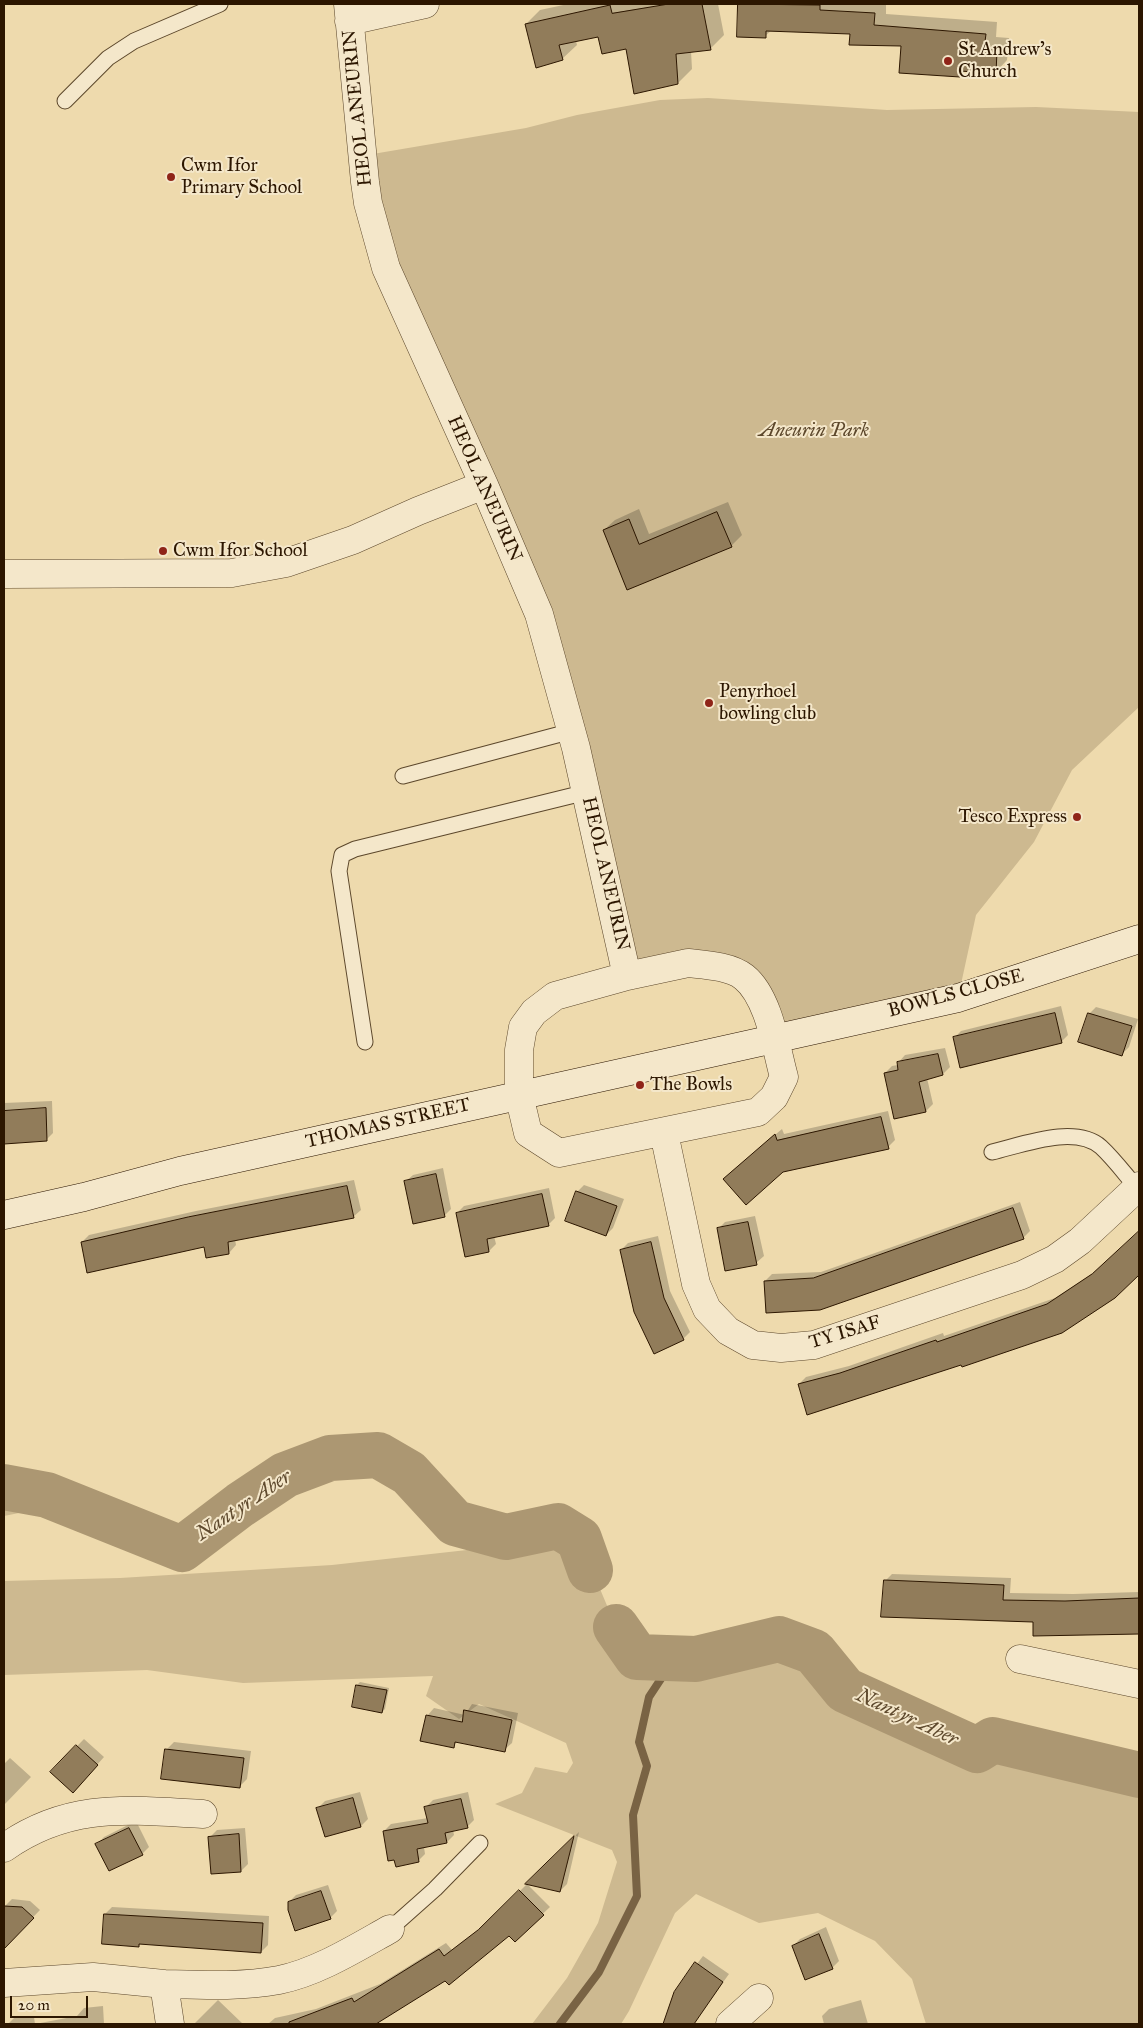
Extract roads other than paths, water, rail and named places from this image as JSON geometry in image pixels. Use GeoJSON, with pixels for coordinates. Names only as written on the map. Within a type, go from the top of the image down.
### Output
{"type":"FeatureCollection","features":[{"type":"Feature","properties":{"kind":"street"},"geometry":{"type":"LineString","coordinates":[[348,12],[424,4]]}},
{"type":"Feature","properties":{"kind":"street","name":"HEOL ANEURIN"},"geometry":{"type":"LineString","coordinates":[[348,12],[368,203],[386,268],[484,485],[539,614],[572,731],[627,976]]}},
{"type":"Feature","properties":{"kind":"street"},"geometry":{"type":"LineString","coordinates":[[4,574],[232,573],[286,564],[353,540],[418,510],[484,485]]}},
{"type":"Feature","properties":{"kind":"street","name":"BOWLS CLOSE"},"geometry":{"type":"LineString","coordinates":[[773,1038],[958,998],[1138,941]]}},
{"type":"Feature","properties":{"kind":"street","name":"HEOL ANEURIN"},"geometry":{"type":"LineString","coordinates":[[519,1095],[519,1050],[523,1027],[534,1012],[555,996],[627,976],[688,963],[723,968],[744,977],[762,1000],[773,1038]]}},
{"type":"Feature","properties":{"kind":"street"},"geometry":{"type":"LineString","coordinates":[[519,1095],[528,1133],[558,1153],[758,1112],[774,1097],[784,1077],[773,1038]]}},
{"type":"Feature","properties":{"kind":"street","name":"THOMAS STREET"},"geometry":{"type":"LineString","coordinates":[[4,1215],[84,1197],[180,1171],[773,1038]]}},
{"type":"Feature","properties":{"kind":"street","name":"TY ISAF"},"geometry":{"type":"LineString","coordinates":[[664,1132],[696,1284],[707,1309],[728,1331],[753,1345],[781,1348],[814,1345],[1022,1275],[1055,1259],[1080,1241],[1138,1187]]}},
{"type":"Feature","properties":{"kind":"street"},"geometry":{"type":"LineString","coordinates":[[1020,1659],[1139,1684]]}},
{"type":"Feature","properties":{"kind":"street"},"geometry":{"type":"LineString","coordinates":[[4,1848],[29,1832],[85,1813],[115,1810],[203,1814]]}},
{"type":"Feature","properties":{"kind":"street"},"geometry":{"type":"LineString","coordinates":[[4,1983],[77,1977],[164,1984],[236,1985],[280,1980],[324,1964],[390,1928]]}},
{"type":"Feature","properties":{"kind":"street"},"geometry":{"type":"LineString","coordinates":[[164,1984],[170,2024]]}},
{"type":"Feature","properties":{"kind":"street"},"geometry":{"type":"LineString","coordinates":[[730,2024],[759,1998]]}},
{"type":"Feature","properties":{"kind":"lane"},"geometry":{"type":"LineString","coordinates":[[65,101],[108,58],[134,42],[220,4]]}},
{"type":"Feature","properties":{"kind":"lane"},"geometry":{"type":"LineString","coordinates":[[403,776],[572,731]]}},
{"type":"Feature","properties":{"kind":"lane"},"geometry":{"type":"LineString","coordinates":[[365,1042],[339,871],[342,855],[355,849],[586,792]]}},
{"type":"Feature","properties":{"kind":"lane"},"geometry":{"type":"LineString","coordinates":[[992,1152],[1068,1135],[1083,1138],[1099,1146],[1138,1187]]}},
{"type":"Feature","properties":{"kind":"lane"},"geometry":{"type":"LineString","coordinates":[[390,1928],[435,1889],[480,1842]]}},
{"type":"Feature","properties":{"kind":"waterway","name":"Nant yr Aber"},"geometry":{"type":"LineString","coordinates":[[4,1487],[47,1495],[182,1549],[240,1505],[285,1475],[330,1458],[378,1455],[409,1473],[455,1523],[506,1537],[558,1526],[579,1539],[590,1570]]}},
{"type":"Feature","properties":{"kind":"waterway","name":"Nant yr Aber"},"geometry":{"type":"LineString","coordinates":[[616,1627],[637,1657],[696,1659],[779,1639],[814,1652],[845,1690],[977,1750],[993,1740],[1139,1775]]}},
{"type":"Feature","properties":{"kind":"waterway"},"geometry":{"type":"LineString","coordinates":[[560,2024],[599,1972],[637,1896],[633,1815],[647,1766],[639,1742],[649,1697],[674,1659]]}},
{"type":"Feature","properties":{"kind":"place","name":"St Andrew's Church"},"geometry":{"type":"Point","coordinates":[948,61]}},
{"type":"Feature","properties":{"kind":"place","name":"Cwm Ifor Primary School"},"geometry":{"type":"Point","coordinates":[171,177]}},
{"type":"Feature","properties":{"kind":"place","name":"Cwm Ifor School"},"geometry":{"type":"Point","coordinates":[163,551]}},
{"type":"Feature","properties":{"kind":"place","name":"Penyrhoel bowling club"},"geometry":{"type":"Point","coordinates":[709,703]}},
{"type":"Feature","properties":{"kind":"place","name":"Tesco Express"},"geometry":{"type":"Point","coordinates":[1077,817]}},
{"type":"Feature","properties":{"kind":"place","name":"The Bowls"},"geometry":{"type":"Point","coordinates":[640,1085]}},
{"type":"Feature","properties":{"kind":"park label","name":"Aneurin Park"},"geometry":{"type":"Point","coordinates":[814,431]}}]}
